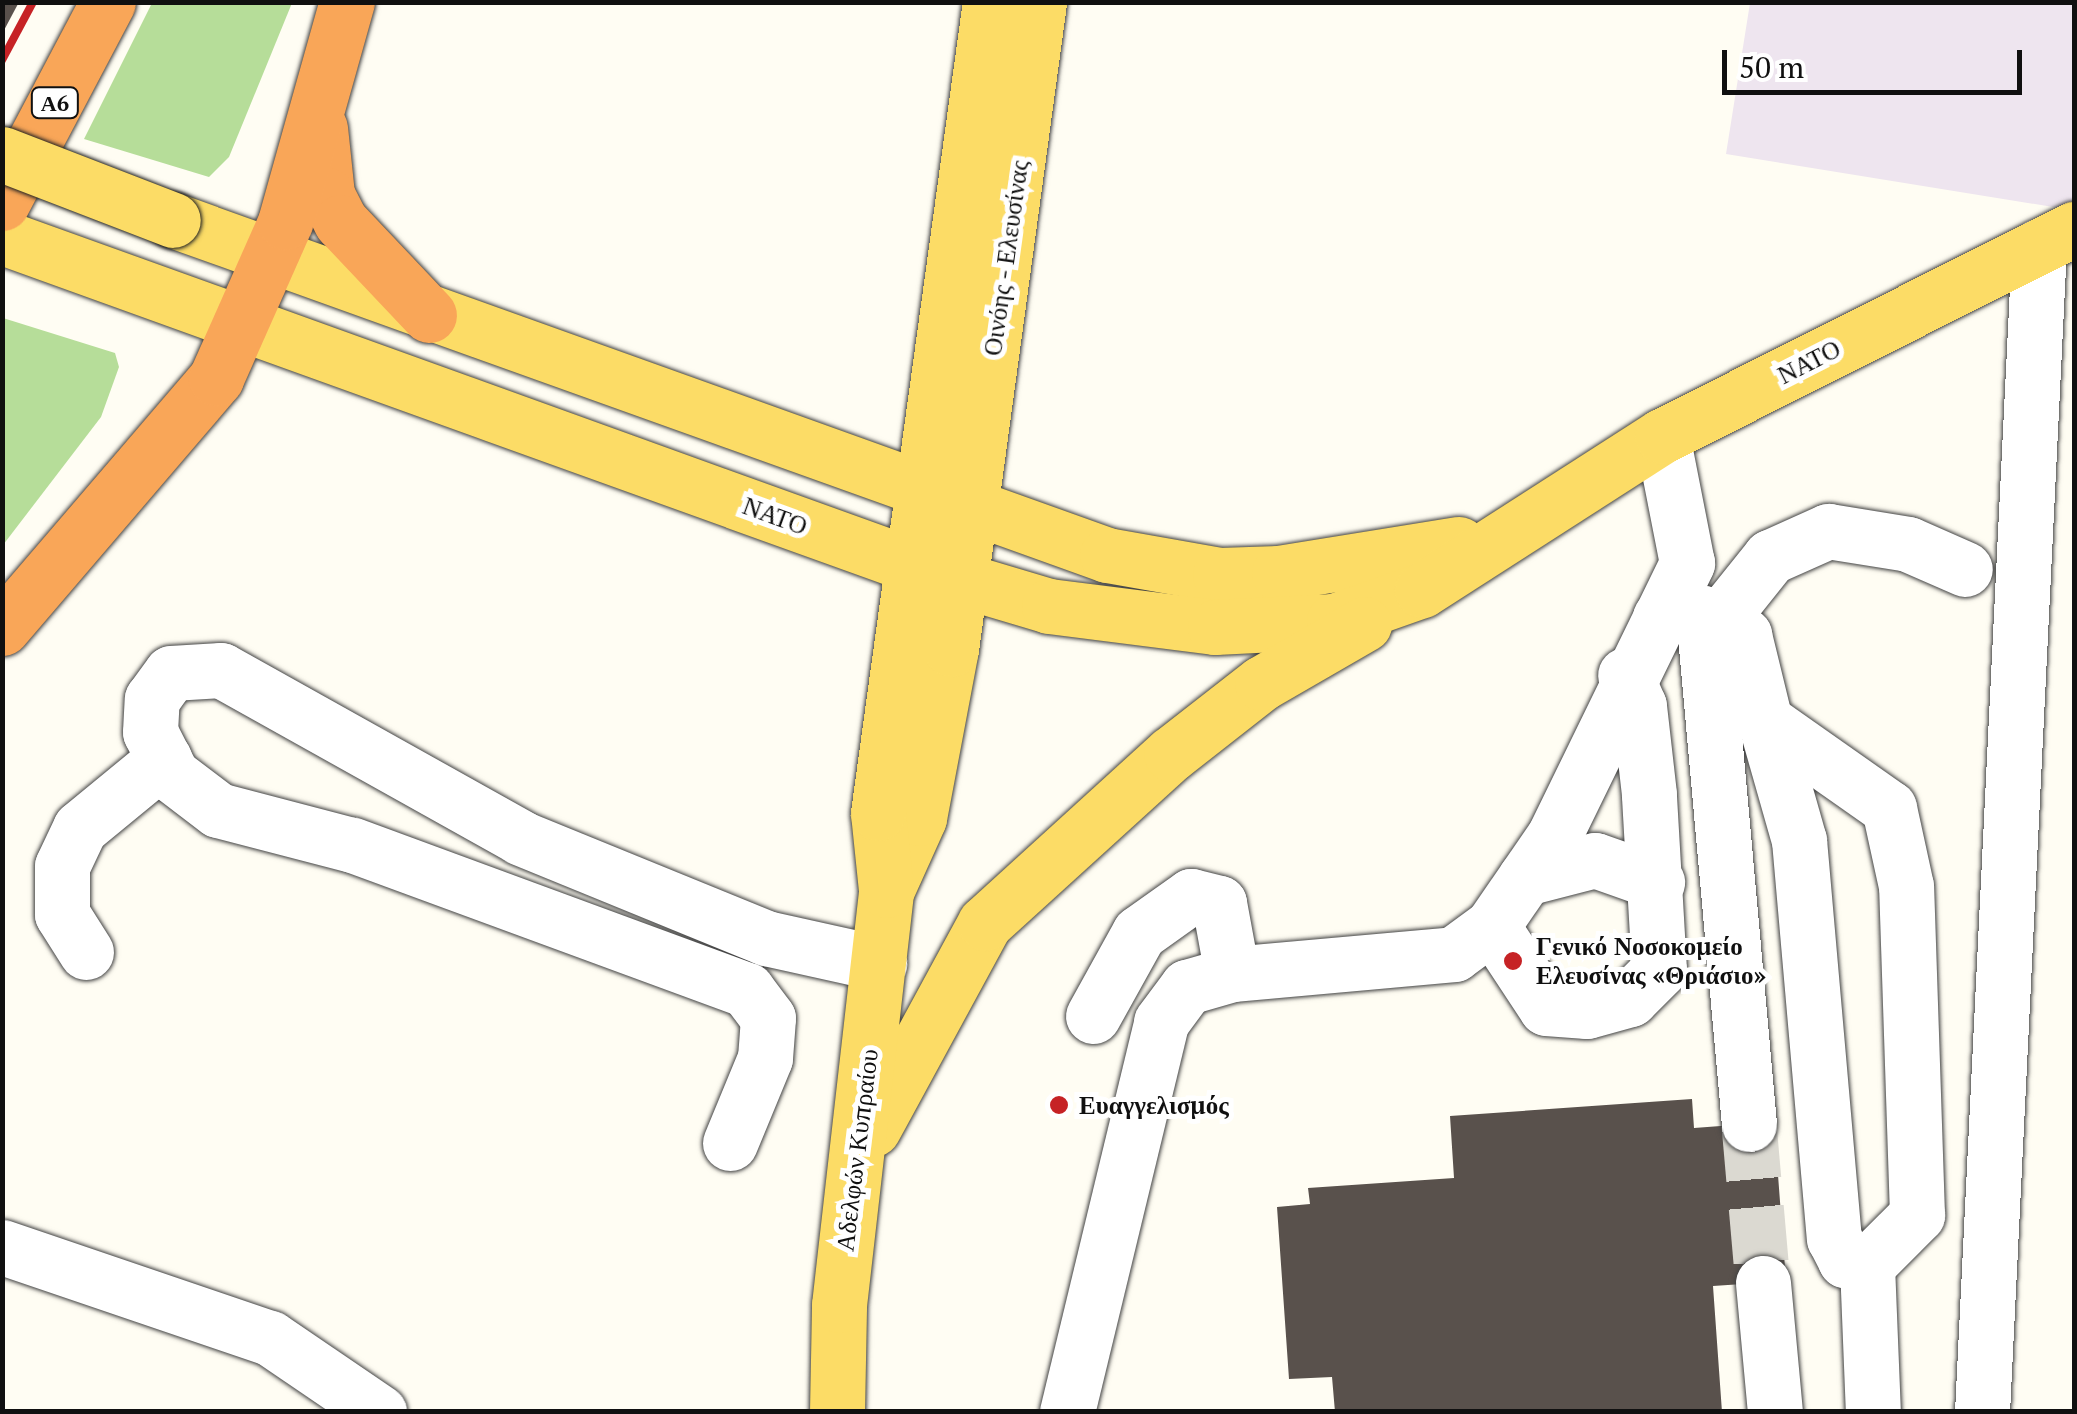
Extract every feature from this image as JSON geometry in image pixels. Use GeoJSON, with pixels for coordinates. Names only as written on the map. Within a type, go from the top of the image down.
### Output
{"type":"FeatureCollection","features":[{"type":"Feature","properties":{"kind":"highway","name":"Α6"},"geometry":{"type":"LineString","coordinates":[[2,202],[108,2]]}},
{"type":"Feature","properties":{"kind":"highway"},"geometry":{"type":"LineString","coordinates":[[2,628],[200,399],[272,258],[347,2]]}},
{"type":"Feature","properties":{"kind":"highway"},"geometry":{"type":"LineString","coordinates":[[321,100],[319,154],[340,222],[428,315]]}},
{"type":"Feature","properties":{"kind":"main road","name":"Οινόης - Ελευσίνας"},"geometry":{"type":"LineString","coordinates":[[949,505],[941,382],[990,2]]}},
{"type":"Feature","properties":{"kind":"main road","name":"Οινόης - Ελευσίνας"},"geometry":{"type":"LineString","coordinates":[[949,505],[1038,2]]}},
{"type":"Feature","properties":{"kind":"main road","name":"ΝΑΤΟ"},"geometry":{"type":"LineString","coordinates":[[2,154],[272,258],[949,505],[1107,555],[1220,575],[1390,561],[1454,547],[1549,505]]}},
{"type":"Feature","properties":{"kind":"main road","name":"ΝΑΤΟ"},"geometry":{"type":"LineString","coordinates":[[2,237],[240,326],[938,573],[1049,606],[1216,627],[1334,621],[1422,590],[1662,436],[2057,238]]}},
{"type":"Feature","properties":{"kind":"main road"},"geometry":{"type":"LineString","coordinates":[[809,454],[891,444],[915,426],[941,382]]}},
{"type":"Feature","properties":{"kind":"main road","name":"Αδελφών Κυπραίου"},"geometry":{"type":"LineString","coordinates":[[844,1399],[855,1168],[886,890],[918,818],[938,573],[949,505]]}},
{"type":"Feature","properties":{"kind":"main road"},"geometry":{"type":"LineString","coordinates":[[855,1168],[986,923],[1095,817],[1262,684],[1422,590]]}},
{"type":"Feature","properties":{"kind":"street"},"geometry":{"type":"LineString","coordinates":[[1982,1412],[2057,238]]}},
{"type":"Feature","properties":{"kind":"street"},"geometry":{"type":"LineString","coordinates":[[1662,436],[1695,616],[1749,1124]]}},
{"type":"Feature","properties":{"kind":"street"},"geometry":{"type":"LineString","coordinates":[[1068,1412],[1161,1022],[1187,987],[1232,974],[1454,954],[1492,926],[1554,836],[1625,676],[1770,557],[1828,531],[1908,544],[1965,569]]}},
{"type":"Feature","properties":{"kind":"street"},"geometry":{"type":"LineString","coordinates":[[1695,616],[1744,635],[1799,840],[1834,1238],[1844,1260],[1867,1265]]}},
{"type":"Feature","properties":{"kind":"street"},"geometry":{"type":"LineString","coordinates":[[730,1143],[765,1058],[768,1018],[746,990],[307,830],[218,810],[164,759],[150,732],[152,700],[171,673],[221,670],[522,838],[766,938],[879,963]]}},
{"type":"Feature","properties":{"kind":"street"},"geometry":{"type":"LineString","coordinates":[[1492,926],[1546,1008],[1587,1011],[1630,999],[1660,970],[1657,882],[1639,706],[1625,676]]}},
{"type":"Feature","properties":{"kind":"street"},"geometry":{"type":"LineString","coordinates":[[1765,722],[1889,808],[1906,886],[1917,1215],[1867,1265],[1874,1412]]}},
{"type":"Feature","properties":{"kind":"street"},"geometry":{"type":"LineString","coordinates":[[86,952],[62,914],[62,866],[80,828],[164,759]]}},
{"type":"Feature","properties":{"kind":"street"},"geometry":{"type":"LineString","coordinates":[[1525,878],[1594,860],[1657,882]]}},
{"type":"Feature","properties":{"kind":"street"},"geometry":{"type":"LineString","coordinates":[[1093,1016],[1139,933],[1191,896],[1219,903],[1232,974]]}},
{"type":"Feature","properties":{"kind":"street"},"geometry":{"type":"LineString","coordinates":[[2,1247],[270,1338],[379,1412]]}},
{"type":"Feature","properties":{"kind":"street"},"geometry":{"type":"LineString","coordinates":[[1763,1282],[1775,1412]]}},
{"type":"Feature","properties":{"kind":"shaded area"},"geometry":{"type":"Polygon","coordinates":[[[1750,3],[2074,3],[2074,200],[2059,208],[1726,154],[1750,3]]]}},
{"type":"Feature","properties":{"kind":"green space"},"geometry":{"type":"Polygon","coordinates":[[[152,3],[292,3],[229,157],[209,177],[84,139],[152,3]]]}},
{"type":"Feature","properties":{"kind":"green space"},"geometry":{"type":"Polygon","coordinates":[[[3,318],[115,353],[119,367],[101,417],[3,545],[3,318]]]}},
{"type":"Feature","properties":{"kind":"building"},"geometry":{"type":"Polygon","coordinates":[[[2,2],[19,2],[2,34],[2,2]]]}},
{"type":"Feature","properties":{"kind":"building"},"geometry":{"type":"Polygon","coordinates":[[[1692,1099],[1694,1128],[1774,1122],[1786,1281],[1713,1286],[1722,1412],[1335,1412],[1332,1377],[1289,1379],[1277,1207],[1310,1204],[1308,1188],[1454,1178],[1450,1116],[1692,1099]]]}},
{"type":"Feature","properties":{"kind":"tunnel"},"geometry":{"type":"LineString","coordinates":[[1749,1124],[1763,1283]]}},
{"type":"Feature","properties":{"kind":"railway"},"geometry":{"type":"LineString","coordinates":[[2,60],[33,2]]}},
{"type":"Feature","properties":{"kind":"place","name":"Γενικό Νοσοκομείο Ελευσίνας «Θριάσιο»"},"geometry":{"type":"Point","coordinates":[1513,961]}},
{"type":"Feature","properties":{"kind":"place","name":"Ευαγγελισμός"},"geometry":{"type":"Point","coordinates":[1059,1105]}}]}
